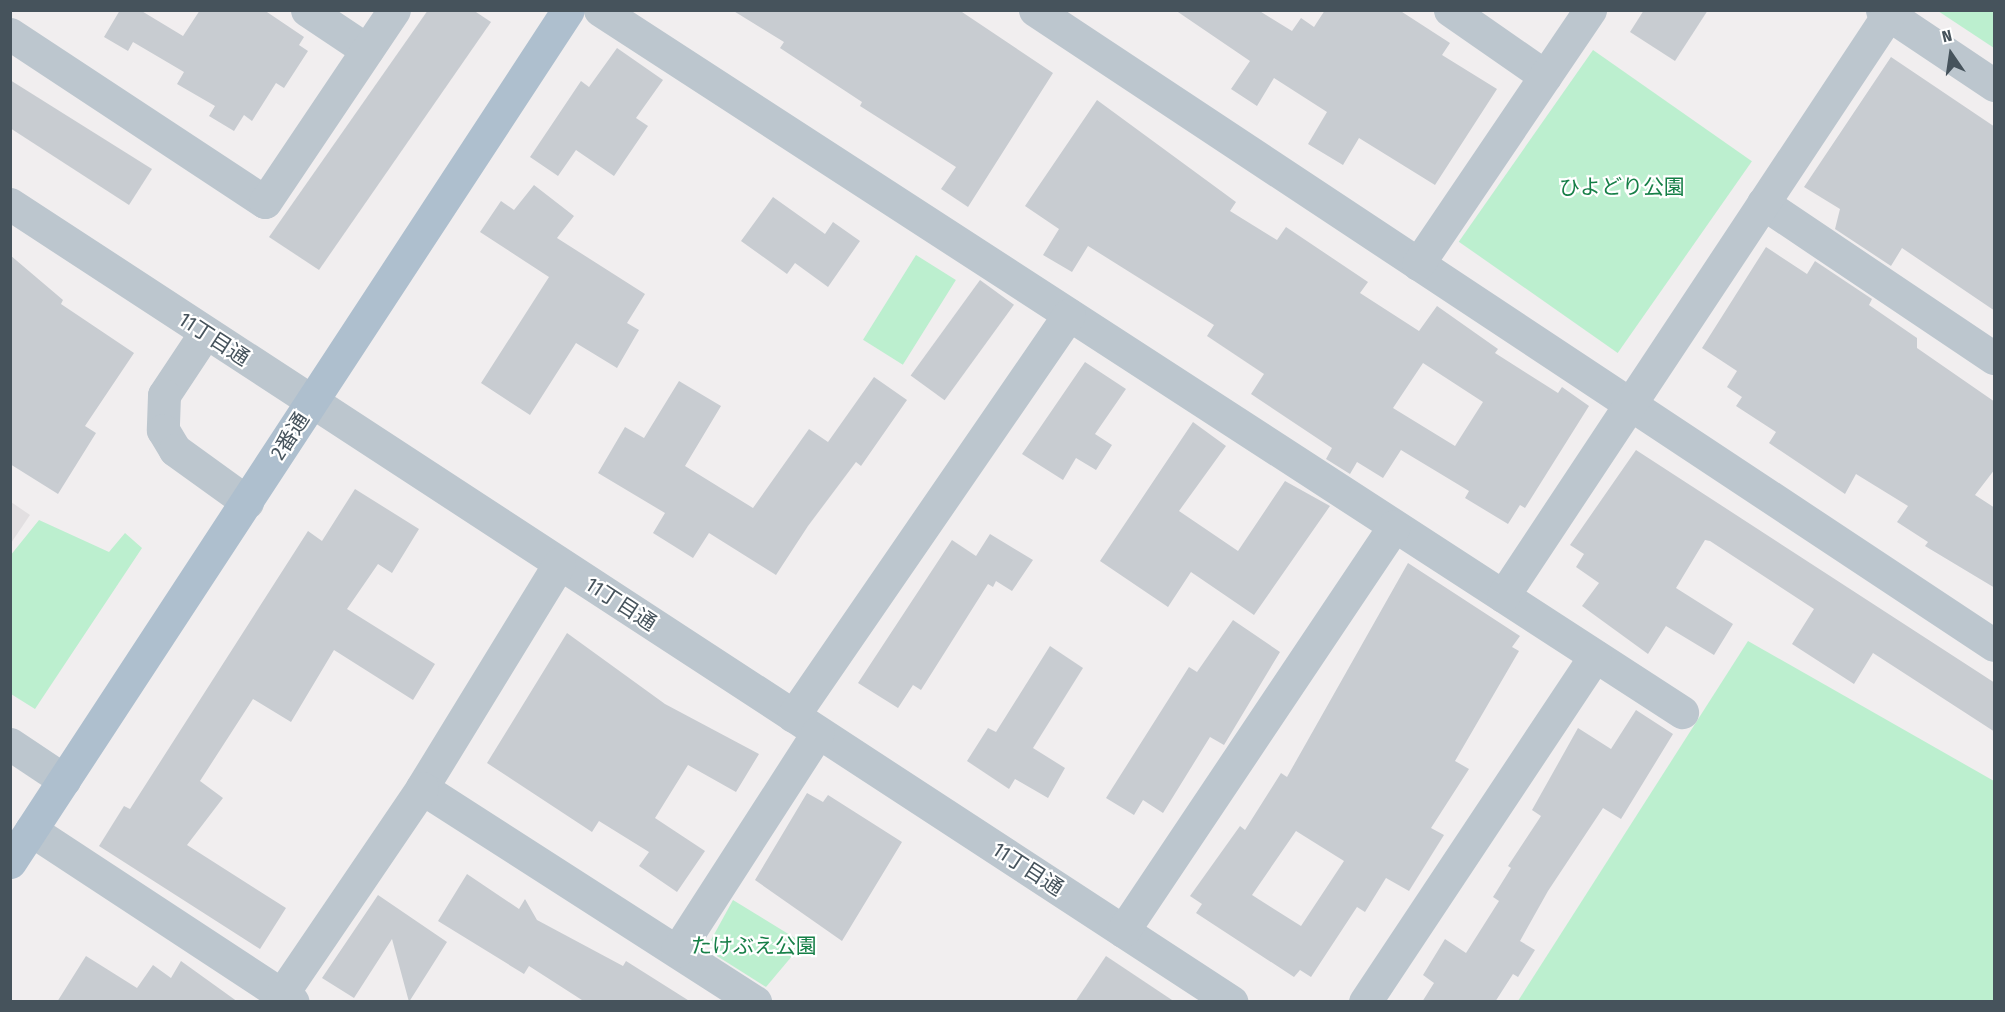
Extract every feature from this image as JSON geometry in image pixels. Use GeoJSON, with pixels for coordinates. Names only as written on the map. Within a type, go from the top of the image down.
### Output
{"type":"FeatureCollection","features":[{"type":"Feature","properties":{"kind":"main road","name":"2番通"},"geometry":{"type":"LineString","coordinates":[[10,862],[568,10]]}},
{"type":"Feature","properties":{"kind":"street"},"geometry":{"type":"LineString","coordinates":[[308,10],[367,50]]}},
{"type":"Feature","properties":{"kind":"street"},"geometry":{"type":"LineString","coordinates":[[10,34],[265,202],[394,10]]}},
{"type":"Feature","properties":{"kind":"street"},"geometry":{"type":"LineString","coordinates":[[600,10],[1682,712]]}},
{"type":"Feature","properties":{"kind":"street"},"geometry":{"type":"LineString","coordinates":[[1035,10],[1995,645]]}},
{"type":"Feature","properties":{"kind":"street"},"geometry":{"type":"LineString","coordinates":[[1450,10],[1545,76]]}},
{"type":"Feature","properties":{"kind":"street"},"geometry":{"type":"LineString","coordinates":[[1418,264],[1590,10]]}},
{"type":"Feature","properties":{"kind":"street"},"geometry":{"type":"LineString","coordinates":[[1503,596],[1763,203],[1885,13],[1995,85]]}},
{"type":"Feature","properties":{"kind":"street"},"geometry":{"type":"LineString","coordinates":[[1763,203],[1995,357]]}},
{"type":"Feature","properties":{"kind":"street","name":"11丁目通"},"geometry":{"type":"LineString","coordinates":[[10,204],[1232,1002]]}},
{"type":"Feature","properties":{"kind":"street"},"geometry":{"type":"LineString","coordinates":[[677,951],[806,724],[1069,315]]}},
{"type":"Feature","properties":{"kind":"street"},"geometry":{"type":"LineString","coordinates":[[205,333],[164,395],[163,430],[175,450],[247,502]]}},
{"type":"Feature","properties":{"kind":"street"},"geometry":{"type":"LineString","coordinates":[[1123,931],[1394,526]]}},
{"type":"Feature","properties":{"kind":"street"},"geometry":{"type":"LineString","coordinates":[[31,830],[289,999],[559,564]]}},
{"type":"Feature","properties":{"kind":"street"},"geometry":{"type":"LineString","coordinates":[[1365,1002],[1595,656]]}},
{"type":"Feature","properties":{"kind":"street"},"geometry":{"type":"LineString","coordinates":[[10,744],[64,780]]}},
{"type":"Feature","properties":{"kind":"street"},"geometry":{"type":"LineString","coordinates":[[422,788],[755,1002]]}},
{"type":"Feature","properties":{"kind":"shaded area"},"geometry":{"type":"Polygon","coordinates":[[[11,502],[30,515],[11,543],[11,502]]]}},
{"type":"Feature","properties":{"kind":"green space"},"geometry":{"type":"Polygon","coordinates":[[[1938,11],[1994,11],[1994,48],[1938,11]]]}},
{"type":"Feature","properties":{"kind":"green space","name":"ひよどり公園"},"geometry":{"type":"Polygon","coordinates":[[[1593,50],[1752,161],[1618,353],[1459,242],[1593,50]]]}},
{"type":"Feature","properties":{"kind":"green space"},"geometry":{"type":"Polygon","coordinates":[[[916,255],[956,280],[903,365],[863,340],[916,255]]]}},
{"type":"Feature","properties":{"kind":"green space"},"geometry":{"type":"Polygon","coordinates":[[[39,520],[109,552],[125,533],[142,548],[35,709],[11,694],[10,556],[39,520]]]}},
{"type":"Feature","properties":{"kind":"green space"},"geometry":{"type":"Polygon","coordinates":[[[1748,641],[1994,781],[1994,1001],[1518,1001],[1748,641]]]}},
{"type":"Feature","properties":{"kind":"green space","name":"たけぶえ公園"},"geometry":{"type":"Polygon","coordinates":[[[733,900],[803,943],[766,987],[717,956],[711,940],[733,900]]]}},
{"type":"Feature","properties":{"kind":"building"},"geometry":{"type":"Polygon","coordinates":[[[120,10],[140,10],[183,36],[200,10],[264,10],[304,37],[299,45],[308,51],[284,88],[276,83],[252,121],[244,115],[234,131],[209,116],[215,106],[177,84],[184,72],[133,42],[128,51],[104,37],[120,10]]]}},
{"type":"Feature","properties":{"kind":"building"},"geometry":{"type":"Polygon","coordinates":[[[428,10],[473,10],[491,22],[319,270],[269,237],[428,10]]]}},
{"type":"Feature","properties":{"kind":"building"},"geometry":{"type":"Polygon","coordinates":[[[732,10],[959,10],[1053,73],[968,207],[941,189],[956,167],[860,106],[862,102],[780,48],[784,42],[732,10]]]}},
{"type":"Feature","properties":{"kind":"building"},"geometry":{"type":"Polygon","coordinates":[[[1175,10],[1258,10],[1292,31],[1301,18],[1314,27],[1325,10],[1399,10],[1450,43],[1442,55],[1497,89],[1435,185],[1359,138],[1343,165],[1308,144],[1327,112],[1274,78],[1257,106],[1231,89],[1250,61],[1175,10]]]}},
{"type":"Feature","properties":{"kind":"building"},"geometry":{"type":"Polygon","coordinates":[[[1644,10],[1708,10],[1675,61],[1630,32],[1644,10]]]}},
{"type":"Feature","properties":{"kind":"building"},"geometry":{"type":"Polygon","coordinates":[[[617,48],[663,80],[636,118],[648,126],[614,176],[576,150],[558,176],[530,157],[581,81],[589,87],[617,48]]]}},
{"type":"Feature","properties":{"kind":"building"},"geometry":{"type":"Polygon","coordinates":[[[1891,57],[1995,127],[1995,311],[1902,248],[1891,266],[1835,229],[1840,209],[1804,187],[1891,57]]]}},
{"type":"Feature","properties":{"kind":"building"},"geometry":{"type":"Polygon","coordinates":[[[10,80],[152,169],[129,205],[10,128],[10,80]]]}},
{"type":"Feature","properties":{"kind":"building"},"geometry":{"type":"Polygon","coordinates":[[[1097,100],[1236,202],[1230,211],[1277,240],[1286,227],[1368,282],[1360,293],[1419,331],[1437,306],[1498,349],[1495,353],[1558,393],[1562,387],[1589,406],[1525,508],[1520,505],[1508,524],[1465,498],[1469,491],[1401,450],[1383,478],[1357,462],[1350,474],[1326,459],[1332,448],[1251,394],[1264,374],[1207,336],[1214,325],[1088,246],[1072,272],[1043,255],[1059,229],[1025,206],[1097,100]],[[1423,363],[1393,408],[1455,446],[1483,402],[1423,363]]]}},
{"type":"Feature","properties":{"kind":"building"},"geometry":{"type":"Polygon","coordinates":[[[534,185],[574,216],[557,238],[645,294],[627,323],[639,330],[617,368],[576,343],[530,415],[481,383],[549,277],[480,232],[501,201],[514,210],[534,185]]]}},
{"type":"Feature","properties":{"kind":"building"},"geometry":{"type":"Polygon","coordinates":[[[773,197],[825,234],[833,222],[860,241],[828,287],[795,263],[787,274],[741,241],[773,197]]]}},
{"type":"Feature","properties":{"kind":"building"},"geometry":{"type":"Polygon","coordinates":[[[1766,247],[1807,274],[1815,261],[1872,299],[1869,305],[1917,338],[1917,348],[1995,402],[1995,469],[1975,495],[1995,508],[1995,588],[1925,546],[1928,542],[1897,522],[1908,506],[1856,474],[1845,494],[1769,443],[1776,432],[1736,406],[1742,397],[1727,387],[1737,371],[1702,348],[1766,247]]]}},
{"type":"Feature","properties":{"kind":"building"},"geometry":{"type":"Polygon","coordinates":[[[10,255],[63,300],[61,304],[134,353],[85,426],[96,433],[58,494],[10,464],[10,255]]]}},
{"type":"Feature","properties":{"kind":"building"},"geometry":{"type":"Polygon","coordinates":[[[980,280],[1014,305],[945,400],[911,375],[980,280]]]}},
{"type":"Feature","properties":{"kind":"building"},"geometry":{"type":"Polygon","coordinates":[[[1085,362],[1126,389],[1095,434],[1112,445],[1096,470],[1076,458],[1063,480],[1022,454],[1085,362]]]}},
{"type":"Feature","properties":{"kind":"building"},"geometry":{"type":"Polygon","coordinates":[[[874,377],[907,400],[861,466],[856,462],[808,526],[776,575],[709,533],[693,558],[653,533],[665,513],[598,473],[625,427],[644,438],[679,381],[721,406],[685,466],[753,508],[809,429],[828,442],[874,377]]]}},
{"type":"Feature","properties":{"kind":"building"},"geometry":{"type":"Polygon","coordinates":[[[1193,422],[1226,446],[1179,511],[1238,551],[1285,481],[1330,506],[1254,615],[1191,572],[1168,607],[1100,561],[1193,422]]]}},
{"type":"Feature","properties":{"kind":"building"},"geometry":{"type":"Polygon","coordinates":[[[1636,450],[1995,683],[1995,732],[1873,653],[1854,684],[1792,644],[1814,609],[1710,541],[1705,540],[1676,588],[1733,624],[1714,655],[1666,626],[1648,654],[1582,606],[1599,583],[1576,567],[1584,554],[1570,545],[1636,450]]]}},
{"type":"Feature","properties":{"kind":"building"},"geometry":{"type":"Polygon","coordinates":[[[355,489],[419,529],[392,573],[378,564],[347,609],[435,664],[413,700],[334,650],[291,722],[253,699],[200,781],[223,798],[187,845],[286,908],[260,949],[99,846],[124,806],[130,809],[308,531],[322,541],[355,489]]]}},
{"type":"Feature","properties":{"kind":"building"},"geometry":{"type":"Polygon","coordinates":[[[990,534],[1033,560],[1012,591],[996,581],[993,587],[988,584],[921,690],[913,685],[898,708],[858,683],[952,540],[976,556],[990,534]]]}},
{"type":"Feature","properties":{"kind":"building"},"geometry":{"type":"Polygon","coordinates":[[[1408,563],[1520,636],[1512,647],[1519,651],[1455,761],[1469,769],[1431,828],[1444,835],[1409,891],[1386,878],[1365,912],[1357,907],[1311,977],[1300,970],[1294,977],[1196,913],[1202,904],[1190,896],[1240,826],[1245,830],[1281,773],[1287,777],[1408,563]],[[1296,831],[1252,895],[1301,926],[1344,861],[1296,831]]]}},
{"type":"Feature","properties":{"kind":"building"},"geometry":{"type":"Polygon","coordinates":[[[1233,620],[1280,652],[1224,745],[1210,737],[1163,813],[1143,800],[1134,815],[1106,798],[1189,667],[1197,672],[1233,620]]]}},
{"type":"Feature","properties":{"kind":"building"},"geometry":{"type":"Polygon","coordinates":[[[567,633],[665,704],[759,754],[736,792],[688,765],[655,818],[705,851],[677,892],[639,866],[649,852],[599,821],[592,832],[487,763],[567,633]]]}},
{"type":"Feature","properties":{"kind":"building"},"geometry":{"type":"Polygon","coordinates":[[[1050,646],[1083,668],[1033,748],[1065,768],[1048,798],[1015,779],[1009,789],[967,761],[988,728],[996,732],[1050,646]]]}},
{"type":"Feature","properties":{"kind":"building"},"geometry":{"type":"Polygon","coordinates":[[[1636,710],[1673,734],[1621,819],[1603,808],[1548,891],[1520,941],[1535,950],[1518,977],[1513,974],[1495,1002],[1422,1002],[1434,983],[1423,975],[1445,939],[1466,953],[1499,901],[1493,897],[1511,868],[1508,866],[1541,816],[1532,810],[1578,728],[1611,749],[1636,710]]]}},
{"type":"Feature","properties":{"kind":"building"},"geometry":{"type":"Polygon","coordinates":[[[807,793],[823,802],[828,795],[902,842],[842,941],[755,880],[807,793]]]}},
{"type":"Feature","properties":{"kind":"building"},"geometry":{"type":"Polygon","coordinates":[[[467,874],[519,909],[525,899],[537,920],[623,966],[626,961],[691,1002],[585,1002],[529,966],[524,974],[438,921],[467,874]]]}},
{"type":"Feature","properties":{"kind":"building"},"geometry":{"type":"Polygon","coordinates":[[[378,895],[447,942],[409,1002],[392,939],[354,998],[322,978],[378,895]]]}},
{"type":"Feature","properties":{"kind":"building"},"geometry":{"type":"Polygon","coordinates":[[[86,956],[137,988],[153,965],[171,978],[181,961],[238,1002],[57,1002],[86,956]]]}},
{"type":"Feature","properties":{"kind":"building"},"geometry":{"type":"Polygon","coordinates":[[[1106,956],[1175,1002],[1075,1002],[1106,956]]]}}]}
